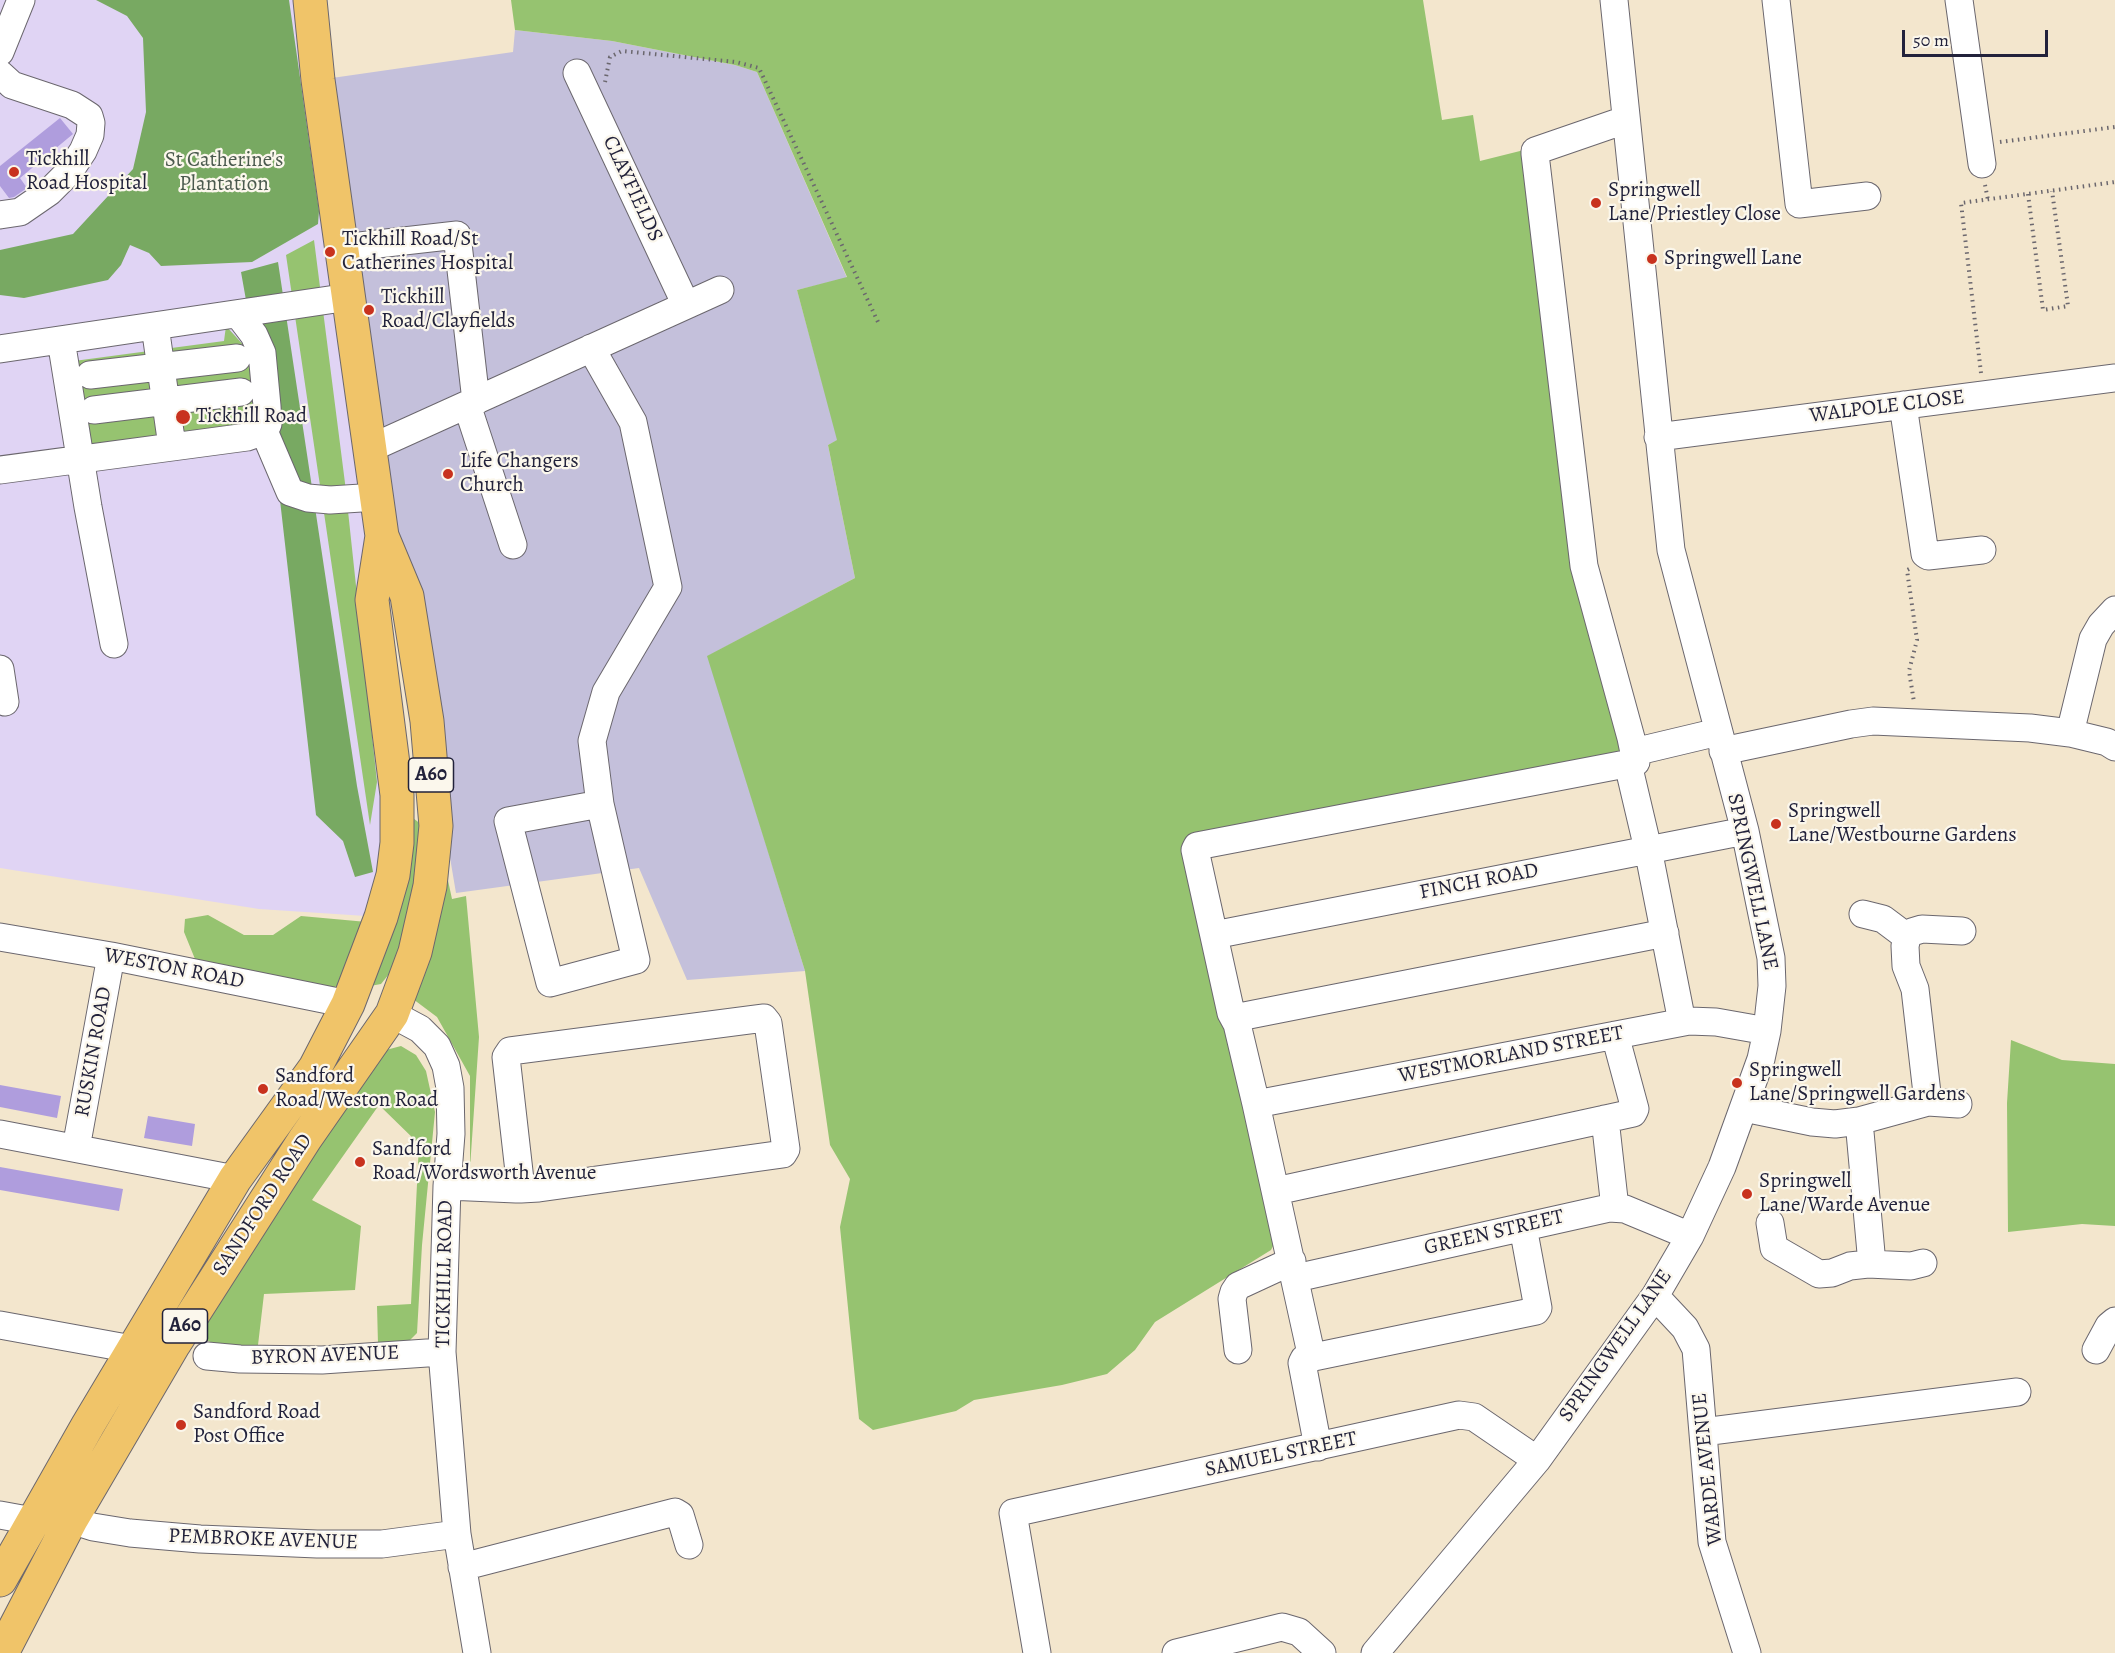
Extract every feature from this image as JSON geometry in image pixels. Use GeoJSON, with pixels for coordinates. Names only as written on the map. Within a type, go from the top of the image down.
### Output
{"type":"FeatureCollection","features":[{"type":"Feature","properties":{"kind":"main road","name":"A60"},"geometry":{"type":"LineString","coordinates":[[310,0],[318,80],[382,536],[407,596],[427,721],[436,826],[430,886],[415,952],[392,1014]]}},
{"type":"Feature","properties":{"kind":"main road","name":"A60"},"geometry":{"type":"LineString","coordinates":[[348,1004],[381,917],[393,875],[396,843],[397,795],[372,600],[382,536]]}},
{"type":"Feature","properties":{"kind":"main road"},"geometry":{"type":"LineString","coordinates":[[348,1004],[392,1014]]}},
{"type":"Feature","properties":{"kind":"main road","name":"SANDFORD ROAD"},"geometry":{"type":"LineString","coordinates":[[0,1580],[132,1349],[235,1179],[315,1068],[348,1004]]}},
{"type":"Feature","properties":{"kind":"main road","name":"SANDFORD ROAD"},"geometry":{"type":"LineString","coordinates":[[2,1653],[71,1520],[161,1365],[305,1139],[392,1014]]}},
{"type":"Feature","properties":{"kind":"street"},"geometry":{"type":"LineString","coordinates":[[0,52],[21,0]]}},
{"type":"Feature","properties":{"kind":"street","name":"SPRINGWELL LANE"},"geometry":{"type":"LineString","coordinates":[[1375,1653],[1537,1460],[1655,1296],[1690,1236],[1722,1167],[1761,1059],[1767,1031],[1772,986],[1771,958],[1745,831],[1671,550],[1614,0]]}},
{"type":"Feature","properties":{"kind":"street"},"geometry":{"type":"LineString","coordinates":[[1776,0],[1799,204],[1867,196]]}},
{"type":"Feature","properties":{"kind":"street"},"geometry":{"type":"LineString","coordinates":[[1959,0],[1981,154]]}},
{"type":"Feature","properties":{"kind":"street"},"geometry":{"type":"LineString","coordinates":[[0,74],[12,85],[72,105],[89,116],[91,123],[90,135],[83,151],[69,172],[49,192],[20,212],[0,215]]}},
{"type":"Feature","properties":{"kind":"street","name":"CLAYFIELDS"},"geometry":{"type":"LineString","coordinates":[[583,85],[686,305]]}},
{"type":"Feature","properties":{"kind":"street"},"geometry":{"type":"LineString","coordinates":[[1625,120],[1535,151],[1534,154],[1584,566],[1631,758],[1683,1022]]}},
{"type":"Feature","properties":{"kind":"street"},"geometry":{"type":"LineString","coordinates":[[342,248],[457,234],[471,403],[513,545]]}},
{"type":"Feature","properties":{"kind":"street"},"geometry":{"type":"LineString","coordinates":[[371,448],[720,290]]}},
{"type":"Feature","properties":{"kind":"street"},"geometry":{"type":"LineString","coordinates":[[0,349],[349,297]]}},
{"type":"Feature","properties":{"kind":"street"},"geometry":{"type":"LineString","coordinates":[[0,470],[247,437],[264,431],[268,424],[262,353],[254,335],[238,314]]}},
{"type":"Feature","properties":{"kind":"street"},"geometry":{"type":"LineString","coordinates":[[155,326],[172,446]]}},
{"type":"Feature","properties":{"kind":"street"},"geometry":{"type":"LineString","coordinates":[[61,340],[114,644]]}},
{"type":"Feature","properties":{"kind":"street"},"geometry":{"type":"LineString","coordinates":[[591,348],[633,422],[669,587],[606,692],[592,741],[600,804],[636,960],[550,983],[508,821],[600,804]]}},
{"type":"Feature","properties":{"kind":"street"},"geometry":{"type":"LineString","coordinates":[[90,375],[237,358]]}},
{"type":"Feature","properties":{"kind":"street","name":"WALPOLE CLOSE"},"geometry":{"type":"LineString","coordinates":[[1659,437],[2115,378]]}},
{"type":"Feature","properties":{"kind":"street"},"geometry":{"type":"LineString","coordinates":[[94,410],[241,392]]}},
{"type":"Feature","properties":{"kind":"street"},"geometry":{"type":"LineString","coordinates":[[1903,405],[1925,554],[1928,556],[1982,550]]}},
{"type":"Feature","properties":{"kind":"street"},"geometry":{"type":"LineString","coordinates":[[264,431],[290,492],[308,498],[330,500],[377,497]]}},
{"type":"Feature","properties":{"kind":"street"},"geometry":{"type":"LineString","coordinates":[[2070,733],[2093,639],[2101,625],[2115,610]]}},
{"type":"Feature","properties":{"kind":"street"},"geometry":{"type":"LineString","coordinates":[[0,669],[5,702]]}},
{"type":"Feature","properties":{"kind":"street"},"geometry":{"type":"LineString","coordinates":[[1312,1358],[1256,1104],[1214,935],[1195,850],[1197,846],[1631,758],[1720,742],[1874,721],[2030,728],[2070,733],[2107,742],[2115,747]]}},
{"type":"Feature","properties":{"kind":"street","name":"FINCH ROAD"},"geometry":{"type":"LineString","coordinates":[[1214,935],[1745,831]]}},
{"type":"Feature","properties":{"kind":"street"},"geometry":{"type":"LineString","coordinates":[[1863,914],[1883,919],[1907,937]]}},
{"type":"Feature","properties":{"kind":"street"},"geometry":{"type":"LineString","coordinates":[[1929,1102],[1915,989],[1904,954],[1907,937],[1912,932],[1922,929],[1962,931]]}},
{"type":"Feature","properties":{"kind":"street"},"geometry":{"type":"LineString","coordinates":[[1234,1018],[1665,933]]}},
{"type":"Feature","properties":{"kind":"street","name":"WESTON ROAD"},"geometry":{"type":"LineString","coordinates":[[0,937],[111,956],[348,1004]]}},
{"type":"Feature","properties":{"kind":"street","name":"RUSKIN ROAD"},"geometry":{"type":"LineString","coordinates":[[76,1148],[111,956]]}},
{"type":"Feature","properties":{"kind":"street","name":"TICKHILL ROAD"},"geometry":{"type":"LineString","coordinates":[[392,1014],[420,1029],[437,1046],[446,1066],[450,1088],[442,1352],[457,1534],[477,1653]]}},
{"type":"Feature","properties":{"kind":"street"},"geometry":{"type":"LineString","coordinates":[[447,1186],[521,1189],[783,1154],[786,1149],[768,1023],[764,1018],[510,1051],[507,1057],[521,1189]]}},
{"type":"Feature","properties":{"kind":"street","name":"WESTMORLAND STREET"},"geometry":{"type":"LineString","coordinates":[[1256,1104],[1683,1022],[1716,1022],[1767,1031]]}},
{"type":"Feature","properties":{"kind":"street"},"geometry":{"type":"LineString","coordinates":[[1276,1191],[1633,1113],[1635,1109],[1616,1035]]}},
{"type":"Feature","properties":{"kind":"street"},"geometry":{"type":"LineString","coordinates":[[1744,1108],[1812,1122],[1835,1124],[1859,1121],[1929,1102],[1958,1104]]}},
{"type":"Feature","properties":{"kind":"street"},"geometry":{"type":"LineString","coordinates":[[1605,1119],[1615,1208]]}},
{"type":"Feature","properties":{"kind":"street"},"geometry":{"type":"LineString","coordinates":[[1859,1121],[1872,1263]]}},
{"type":"Feature","properties":{"kind":"street"},"geometry":{"type":"LineString","coordinates":[[0,1134],[235,1179]]}},
{"type":"Feature","properties":{"kind":"street","name":"GREEN STREET"},"geometry":{"type":"LineString","coordinates":[[1238,1350],[1232,1299],[1238,1286],[1294,1270],[1523,1227],[1609,1208],[1625,1209],[1690,1236]]}},
{"type":"Feature","properties":{"kind":"street"},"geometry":{"type":"LineString","coordinates":[[1770,1223],[1774,1248],[1819,1274],[1872,1263],[1911,1266],[1923,1263]]}},
{"type":"Feature","properties":{"kind":"street"},"geometry":{"type":"LineString","coordinates":[[1318,1447],[1302,1363],[1304,1359],[1536,1311],[1538,1308],[1523,1227]]}},
{"type":"Feature","properties":{"kind":"street","name":"WARDE AVENUE"},"geometry":{"type":"LineString","coordinates":[[1655,1296],[1685,1328],[1696,1349],[1713,1542],[1747,1653]]}},
{"type":"Feature","properties":{"kind":"street"},"geometry":{"type":"LineString","coordinates":[[195,1311],[196,1338],[207,1356]]}},
{"type":"Feature","properties":{"kind":"street"},"geometry":{"type":"LineString","coordinates":[[2096,1350],[2109,1326],[2115,1321]]}},
{"type":"Feature","properties":{"kind":"street"},"geometry":{"type":"LineString","coordinates":[[0,1325],[132,1349]]}},
{"type":"Feature","properties":{"kind":"street","name":"BYRON AVENUE"},"geometry":{"type":"LineString","coordinates":[[161,1365],[172,1358],[180,1357],[322,1360],[442,1352]]}},
{"type":"Feature","properties":{"kind":"street"},"geometry":{"type":"LineString","coordinates":[[1703,1432],[2017,1392]]}},
{"type":"Feature","properties":{"kind":"street","name":"SAMUEL STREET"},"geometry":{"type":"LineString","coordinates":[[1037,1653],[1013,1513],[1460,1415],[1474,1417],[1537,1460]]}},
{"type":"Feature","properties":{"kind":"street"},"geometry":{"type":"LineString","coordinates":[[462,1567],[675,1512],[680,1515],[689,1545]]}},
{"type":"Feature","properties":{"kind":"street"},"geometry":{"type":"LineString","coordinates":[[0,1515],[33,1521]]}},
{"type":"Feature","properties":{"kind":"street","name":"PEMBROKE AVENUE"},"geometry":{"type":"LineString","coordinates":[[71,1520],[93,1527],[142,1534],[317,1544],[382,1544],[457,1534]]}},
{"type":"Feature","properties":{"kind":"street"},"geometry":{"type":"LineString","coordinates":[[1176,1653],[1282,1628],[1299,1632],[1322,1653]]}},
{"type":"Feature","properties":{"kind":"path"},"geometry":{"type":"LineString","coordinates":[[583,85],[607,81],[610,57],[622,51],[736,62],[759,68],[878,322]]}},
{"type":"Feature","properties":{"kind":"path"},"geometry":{"type":"LineString","coordinates":[[1981,154],[2115,127]]}},
{"type":"Feature","properties":{"kind":"path"},"geometry":{"type":"LineString","coordinates":[[1984,395],[1961,204],[2115,182]]}},
{"type":"Feature","properties":{"kind":"path"},"geometry":{"type":"LineString","coordinates":[[2028,194],[2043,310],[2068,306],[2052,191]]}},
{"type":"Feature","properties":{"kind":"path"},"geometry":{"type":"LineString","coordinates":[[1918,723],[1910,671],[1917,640],[1907,570],[1925,554]]}},
{"type":"Feature","properties":{"kind":"shaded area","name":"Tickhill Road"},"geometry":{"type":"Polygon","coordinates":[[[0,0],[310,0],[397,795],[381,917],[259,909],[0,868],[0,0]]]}},
{"type":"Feature","properties":{"kind":"shaded area"},"geometry":{"type":"Polygon","coordinates":[[[515,30],[612,41],[735,65],[757,72],[847,278],[797,290],[838,440],[828,445],[855,578],[708,656],[805,971],[687,980],[639,868],[456,893],[318,80],[513,52],[515,30]]]}},
{"type":"Feature","properties":{"kind":"green space","name":"St Catherine's Plantation"},"geometry":{"type":"Polygon","coordinates":[[[96,0],[289,0],[319,211],[318,224],[252,262],[161,266],[149,253],[130,245],[121,265],[108,280],[24,298],[0,295],[0,250],[73,234],[133,169],[146,112],[143,38],[127,16],[96,0]]]}},
{"type":"Feature","properties":{"kind":"green space"},"geometry":{"type":"Polygon","coordinates":[[[511,0],[1423,0],[1442,120],[1473,115],[1480,161],[1524,150],[1626,757],[1186,843],[1274,1244],[1271,1250],[1155,1322],[1135,1350],[1107,1374],[1062,1385],[974,1400],[956,1411],[873,1430],[859,1419],[840,1227],[850,1179],[830,1145],[805,971],[707,656],[855,578],[828,445],[837,440],[797,290],[847,277],[757,72],[735,65],[612,41],[515,30],[511,0]]]}},
{"type":"Feature","properties":{"kind":"green space"},"geometry":{"type":"Polygon","coordinates":[[[314,240],[345,483],[377,782],[370,825],[286,255],[314,240]]]}},
{"type":"Feature","properties":{"kind":"green space"},"geometry":{"type":"Polygon","coordinates":[[[278,262],[357,786],[373,872],[355,877],[343,841],[316,815],[277,474],[241,272],[278,262]]]}},
{"type":"Feature","properties":{"kind":"green space"},"geometry":{"type":"Polygon","coordinates":[[[226,326],[247,349],[257,411],[240,436],[87,457],[74,361],[224,341],[226,326]]]}},
{"type":"Feature","properties":{"kind":"green space"},"geometry":{"type":"Polygon","coordinates":[[[409,815],[426,828],[397,964],[381,984],[370,986],[409,815]]]}},
{"type":"Feature","properties":{"kind":"green space"},"geometry":{"type":"Polygon","coordinates":[[[444,862],[452,899],[466,896],[479,1037],[470,1168],[470,1076],[437,1017],[413,999],[444,862]]]}},
{"type":"Feature","properties":{"kind":"green space"},"geometry":{"type":"Polygon","coordinates":[[[208,915],[244,935],[273,935],[301,916],[367,922],[346,982],[330,989],[262,977],[195,959],[184,932],[185,919],[208,915]]]}},
{"type":"Feature","properties":{"kind":"green space"},"geometry":{"type":"Polygon","coordinates":[[[2011,1040],[2062,1060],[2115,1064],[2115,1226],[2082,1224],[2008,1232],[2007,1103],[2011,1040]]]}},
{"type":"Feature","properties":{"kind":"green space"},"geometry":{"type":"Polygon","coordinates":[[[401,1046],[416,1055],[426,1071],[435,1112],[422,1245],[417,1333],[408,1342],[378,1344],[377,1306],[411,1304],[419,1144],[379,1105],[312,1200],[361,1226],[355,1290],[264,1294],[258,1345],[220,1346],[206,1340],[202,1318],[386,1050],[401,1046]]]}},
{"type":"Feature","properties":{"kind":"building","name":"Tickhill Road Hospital"},"geometry":{"type":"Polygon","coordinates":[[[60,118],[73,134],[20,178],[27,188],[9,198],[0,186],[0,166],[60,118]]]}},
{"type":"Feature","properties":{"kind":"building"},"geometry":{"type":"Polygon","coordinates":[[[0,1085],[61,1096],[57,1118],[0,1107],[0,1085]]]}},
{"type":"Feature","properties":{"kind":"building"},"geometry":{"type":"Polygon","coordinates":[[[148,1116],[195,1124],[192,1146],[144,1138],[148,1116]]]}},
{"type":"Feature","properties":{"kind":"building"},"geometry":{"type":"Polygon","coordinates":[[[0,1167],[123,1189],[119,1211],[0,1190],[0,1167]]]}},
{"type":"Feature","properties":{"kind":"place","name":"Tickhill Road Hospital"},"geometry":{"type":"Point","coordinates":[14,172]}},
{"type":"Feature","properties":{"kind":"place","name":"Springwell Lane/Priestley Close"},"geometry":{"type":"Point","coordinates":[1596,203]}},
{"type":"Feature","properties":{"kind":"place","name":"Tickhill Road/St Catherines Hospital"},"geometry":{"type":"Point","coordinates":[330,252]}},
{"type":"Feature","properties":{"kind":"place","name":"Springwell Lane"},"geometry":{"type":"Point","coordinates":[1652,259]}},
{"type":"Feature","properties":{"kind":"place","name":"Tickhill Road/Clayfields"},"geometry":{"type":"Point","coordinates":[369,310]}},
{"type":"Feature","properties":{"kind":"place","name":"Tickhill Road"},"geometry":{"type":"Point","coordinates":[183,417]}},
{"type":"Feature","properties":{"kind":"place","name":"Life Changers Church"},"geometry":{"type":"Point","coordinates":[448,474]}},
{"type":"Feature","properties":{"kind":"place","name":"Springwell Lane/Westbourne Gardens"},"geometry":{"type":"Point","coordinates":[1776,824]}},
{"type":"Feature","properties":{"kind":"place","name":"Springwell Lane/Springwell Gardens"},"geometry":{"type":"Point","coordinates":[1737,1083]}},
{"type":"Feature","properties":{"kind":"place","name":"Sandford Road/Weston Road"},"geometry":{"type":"Point","coordinates":[263,1089]}},
{"type":"Feature","properties":{"kind":"place","name":"Sandford Road/Wordsworth Avenue"},"geometry":{"type":"Point","coordinates":[360,1162]}},
{"type":"Feature","properties":{"kind":"place","name":"Springwell Lane/Warde Avenue"},"geometry":{"type":"Point","coordinates":[1747,1194]}},
{"type":"Feature","properties":{"kind":"place","name":"Sandford Road Post Office"},"geometry":{"type":"Point","coordinates":[181,1425]}}]}
